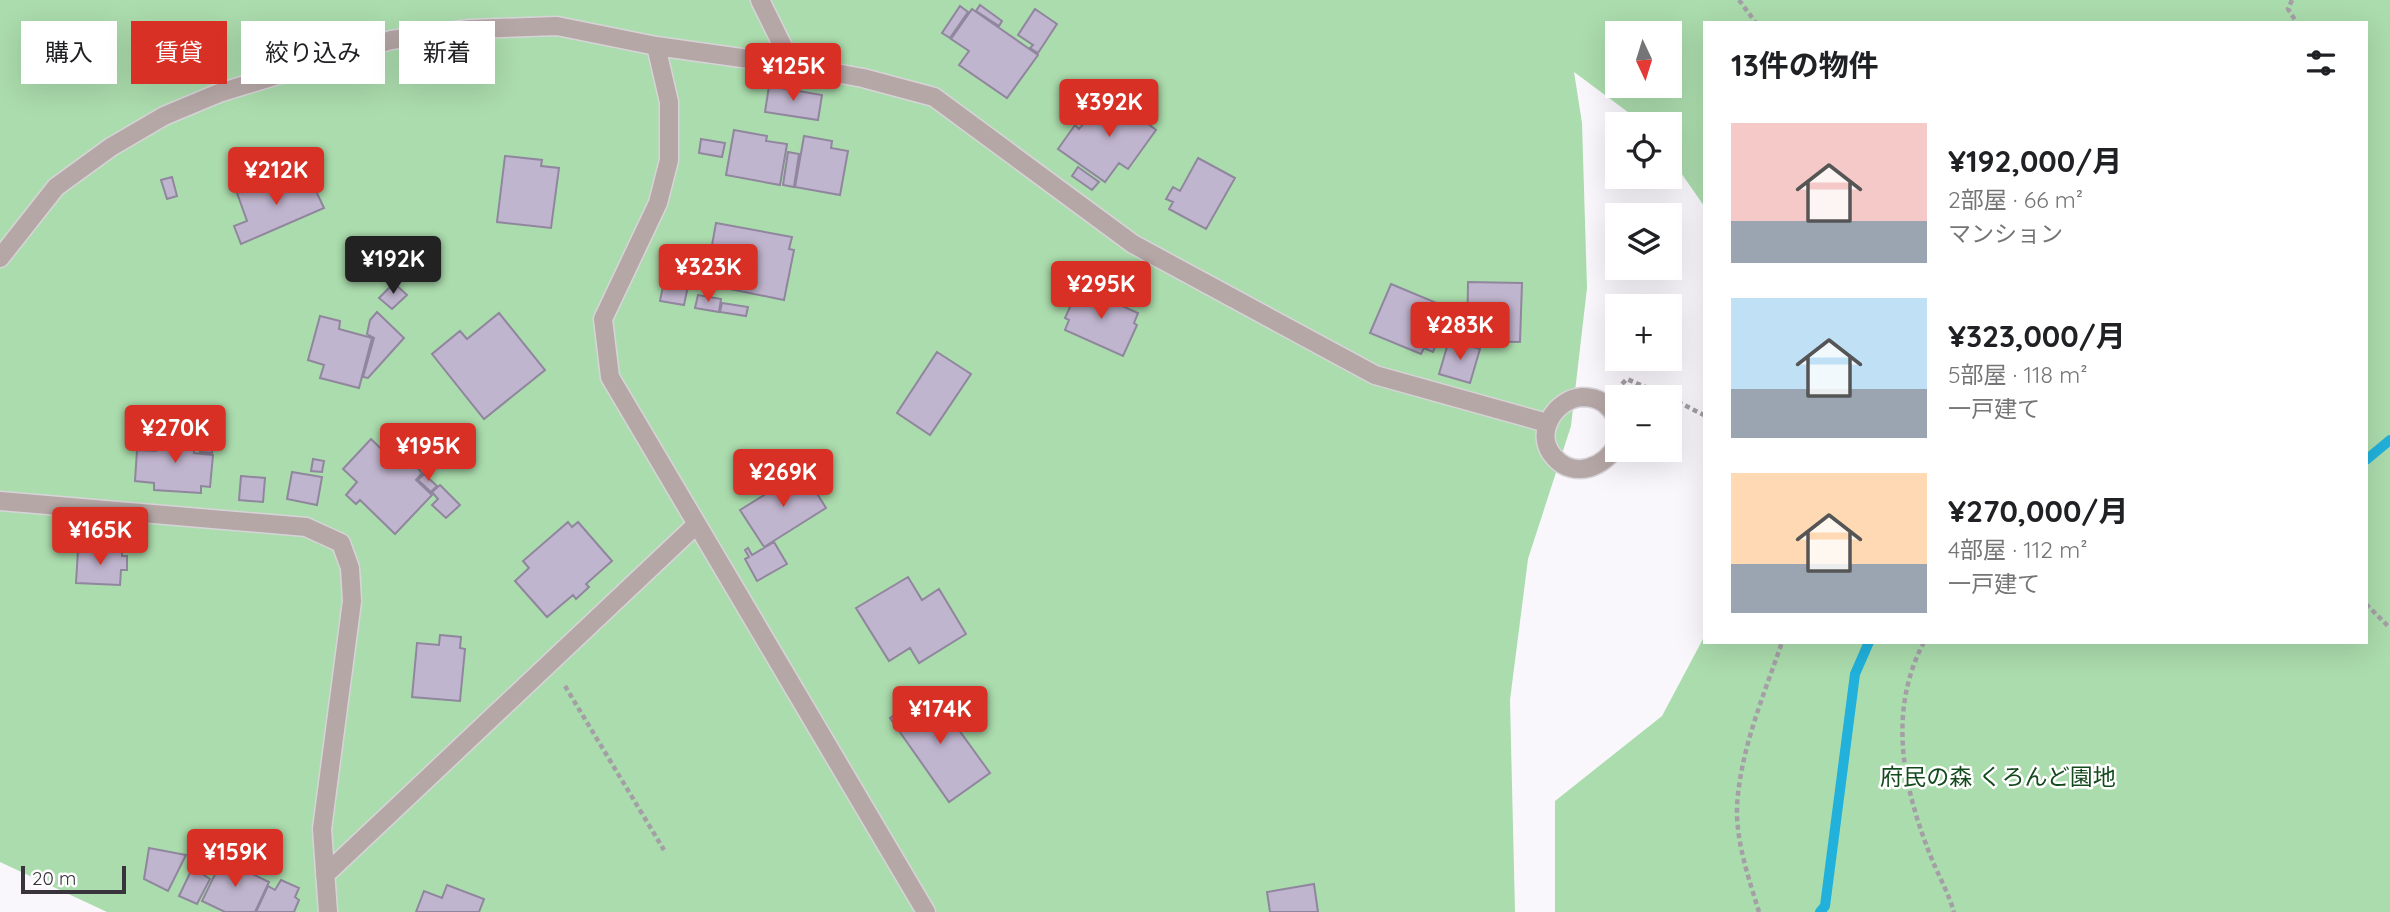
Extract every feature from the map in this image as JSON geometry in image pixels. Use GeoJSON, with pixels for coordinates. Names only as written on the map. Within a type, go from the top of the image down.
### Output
{"type":"FeatureCollection","features":[{"type":"Feature","properties":{"kind":"street"},"geometry":{"type":"LineString","coordinates":[[760,0],[792,65]]}},
{"type":"Feature","properties":{"kind":"street"},"geometry":{"type":"LineString","coordinates":[[0,258],[56,187],[111,147],[153,122],[219,93],[391,40],[470,30],[558,26],[656,47],[792,65],[863,78],[934,97],[1133,244],[1375,375],[1547,423]]}},
{"type":"Feature","properties":{"kind":"street"},"geometry":{"type":"LineString","coordinates":[[656,47],[669,102],[669,160],[658,203],[603,319],[610,377],[926,912]]}},
{"type":"Feature","properties":{"kind":"street"},"geometry":{"type":"LineString","coordinates":[[1605,406],[1593,397],[1577,398],[1554,410],[1547,423],[1547,443],[1554,457],[1569,466],[1585,470],[1605,460]]}},
{"type":"Feature","properties":{"kind":"street"},"geometry":{"type":"LineString","coordinates":[[0,501],[306,527],[341,543],[349,568],[352,601],[322,829],[328,912]]}},
{"type":"Feature","properties":{"kind":"street"},"geometry":{"type":"LineString","coordinates":[[325,875],[697,524]]}},
{"type":"Feature","properties":{"kind":"path"},"geometry":{"type":"LineString","coordinates":[[1739,0],[1755,21]]}},
{"type":"Feature","properties":{"kind":"path"},"geometry":{"type":"LineString","coordinates":[[2292,0],[2288,9],[2296,21]]}},
{"type":"Feature","properties":{"kind":"path"},"geometry":{"type":"LineString","coordinates":[[1624,385],[1627,379],[1640,385]]}},
{"type":"Feature","properties":{"kind":"path"},"geometry":{"type":"LineString","coordinates":[[1682,404],[1703,415]]}},
{"type":"Feature","properties":{"kind":"path"},"geometry":{"type":"LineString","coordinates":[[2368,606],[2390,628]]}},
{"type":"Feature","properties":{"kind":"path"},"geometry":{"type":"LineString","coordinates":[[1759,912],[1745,867],[1737,808],[1747,745],[1781,644]]}},
{"type":"Feature","properties":{"kind":"path"},"geometry":{"type":"LineString","coordinates":[[1923,644],[1914,666],[1901,726],[1905,779],[1917,821],[1954,912]]}},
{"type":"Feature","properties":{"kind":"path"},"geometry":{"type":"LineString","coordinates":[[553,659],[568,692],[664,850]]}},
{"type":"Feature","properties":{"kind":"green space","name":"府民の森 くろんど園地"},"geometry":{"type":"Polygon","coordinates":[[[0,0],[2390,0],[2390,912],[1555,912],[1555,801],[1662,716],[1703,639],[1703,644],[2368,644],[2368,21],[1703,21],[1703,205],[1682,174],[1682,112],[1628,112],[1609,98],[1682,98],[1682,21],[1605,21],[1605,95],[1574,72],[1582,123],[1587,288],[1571,426],[1528,559],[1510,700],[1515,912],[107,912],[0,862],[0,0]]]}},
{"type":"Feature","properties":{"kind":"building"},"geometry":{"type":"Polygon","coordinates":[[[980,5],[1002,21],[999,26],[976,11],[980,5]]]}},
{"type":"Feature","properties":{"kind":"building"},"geometry":{"type":"Polygon","coordinates":[[[960,6],[968,12],[950,38],[942,33],[960,6]]]}},
{"type":"Feature","properties":{"kind":"building"},"geometry":{"type":"Polygon","coordinates":[[[972,9],[1038,55],[1007,98],[959,65],[969,51],[951,39],[972,9]]]}},
{"type":"Feature","properties":{"kind":"building"},"geometry":{"type":"Polygon","coordinates":[[[1035,9],[1057,24],[1038,53],[1030,48],[1033,45],[1018,35],[1035,9]]]}},
{"type":"Feature","properties":{"kind":"building"},"geometry":{"type":"Polygon","coordinates":[[[769,86],[822,95],[818,120],[765,112],[769,86]]]}},
{"type":"Feature","properties":{"kind":"building"},"geometry":{"type":"Polygon","coordinates":[[[1113,94],[1149,120],[1147,123],[1156,130],[1128,169],[1119,163],[1105,182],[1058,149],[1075,125],[1079,129],[1099,106],[1103,109],[1113,94]]]}},
{"type":"Feature","properties":{"kind":"building"},"geometry":{"type":"Polygon","coordinates":[[[734,130],[767,136],[766,141],[787,144],[780,185],[726,175],[734,130]]]}},
{"type":"Feature","properties":{"kind":"building"},"geometry":{"type":"Polygon","coordinates":[[[804,136],[832,141],[831,148],[848,151],[840,195],[795,187],[804,136]]]}},
{"type":"Feature","properties":{"kind":"building"},"geometry":{"type":"Polygon","coordinates":[[[701,139],[725,143],[722,157],[699,153],[701,139]]]}},
{"type":"Feature","properties":{"kind":"building"},"geometry":{"type":"Polygon","coordinates":[[[788,152],[799,154],[794,187],[783,185],[788,152]]]}},
{"type":"Feature","properties":{"kind":"building"},"geometry":{"type":"Polygon","coordinates":[[[505,156],[542,160],[541,166],[559,168],[551,228],[497,222],[505,156]]]}},
{"type":"Feature","properties":{"kind":"building"},"geometry":{"type":"Polygon","coordinates":[[[1198,158],[1235,178],[1206,229],[1169,209],[1173,202],[1166,199],[1173,187],[1180,191],[1198,158]]]}},
{"type":"Feature","properties":{"kind":"building"},"geometry":{"type":"Polygon","coordinates":[[[1078,167],[1099,182],[1092,190],[1072,176],[1078,167]]]}},
{"type":"Feature","properties":{"kind":"building"},"geometry":{"type":"Polygon","coordinates":[[[308,174],[324,208],[241,244],[234,226],[247,221],[237,193],[265,180],[270,191],[308,174]]]}},
{"type":"Feature","properties":{"kind":"building"},"geometry":{"type":"Polygon","coordinates":[[[172,177],[177,196],[167,199],[161,180],[172,177]]]}},
{"type":"Feature","properties":{"kind":"building"},"geometry":{"type":"Polygon","coordinates":[[[716,223],[792,237],[789,249],[794,250],[784,300],[705,284],[716,223]]]}},
{"type":"Feature","properties":{"kind":"building"},"geometry":{"type":"Polygon","coordinates":[[[666,272],[690,276],[684,305],[660,301],[666,272]]]}},
{"type":"Feature","properties":{"kind":"building"},"geometry":{"type":"Polygon","coordinates":[[[1468,282],[1522,283],[1520,342],[1467,341],[1468,282]]]}},
{"type":"Feature","properties":{"kind":"building"},"geometry":{"type":"Polygon","coordinates":[[[394,283],[407,295],[392,309],[379,298],[394,283]]]}},
{"type":"Feature","properties":{"kind":"building"},"geometry":{"type":"Polygon","coordinates":[[[1391,284],[1451,309],[1433,352],[1424,348],[1421,354],[1370,333],[1391,284]]]}},
{"type":"Feature","properties":{"kind":"building"},"geometry":{"type":"Polygon","coordinates":[[[1079,287],[1138,313],[1134,323],[1137,325],[1123,356],[1065,330],[1069,320],[1065,318],[1079,287]]]}},
{"type":"Feature","properties":{"kind":"building"},"geometry":{"type":"Polygon","coordinates":[[[698,295],[721,299],[719,312],[695,308],[698,295]]]}},
{"type":"Feature","properties":{"kind":"building"},"geometry":{"type":"Polygon","coordinates":[[[722,303],[748,307],[746,316],[720,312],[722,303]]]}},
{"type":"Feature","properties":{"kind":"building"},"geometry":{"type":"Polygon","coordinates":[[[377,312],[404,338],[368,378],[363,377],[374,338],[367,334],[370,320],[377,312]]]}},
{"type":"Feature","properties":{"kind":"building"},"geometry":{"type":"Polygon","coordinates":[[[499,313],[545,370],[484,419],[432,354],[460,331],[467,339],[499,313]]]}},
{"type":"Feature","properties":{"kind":"building"},"geometry":{"type":"Polygon","coordinates":[[[320,316],[340,321],[339,329],[372,338],[359,388],[320,378],[324,365],[308,360],[320,316]]]}},
{"type":"Feature","properties":{"kind":"building"},"geometry":{"type":"Polygon","coordinates":[[[1449,340],[1480,349],[1470,383],[1439,374],[1449,340]]]}},
{"type":"Feature","properties":{"kind":"building"},"geometry":{"type":"Polygon","coordinates":[[[937,352],[971,374],[930,435],[897,413],[937,352]]]}},
{"type":"Feature","properties":{"kind":"building"},"geometry":{"type":"Polygon","coordinates":[[[158,432],[195,435],[194,453],[213,455],[210,487],[201,486],[201,493],[154,490],[154,483],[135,481],[137,450],[156,451],[158,432]]]}},
{"type":"Feature","properties":{"kind":"building"},"geometry":{"type":"Polygon","coordinates":[[[201,439],[214,439],[212,453],[200,452],[201,439]]]}},
{"type":"Feature","properties":{"kind":"building"},"geometry":{"type":"Polygon","coordinates":[[[371,439],[399,466],[416,466],[422,473],[416,480],[432,495],[395,534],[360,500],[356,504],[346,495],[357,482],[343,469],[371,439]]]}},
{"type":"Feature","properties":{"kind":"building"},"geometry":{"type":"Polygon","coordinates":[[[313,459],[324,461],[322,472],[311,471],[313,459]]]}},
{"type":"Feature","properties":{"kind":"building"},"geometry":{"type":"Polygon","coordinates":[[[803,471],[826,508],[764,547],[740,510],[803,471]]]}},
{"type":"Feature","properties":{"kind":"building"},"geometry":{"type":"Polygon","coordinates":[[[292,472],[322,477],[317,505],[287,499],[292,472]]]}},
{"type":"Feature","properties":{"kind":"building"},"geometry":{"type":"Polygon","coordinates":[[[424,474],[437,486],[431,492],[418,480],[424,474]]]}},
{"type":"Feature","properties":{"kind":"building"},"geometry":{"type":"Polygon","coordinates":[[[241,476],[265,478],[263,502],[239,500],[241,476]]]}},
{"type":"Feature","properties":{"kind":"building"},"geometry":{"type":"Polygon","coordinates":[[[440,485],[460,505],[446,518],[432,505],[438,499],[432,492],[440,485]]]}},
{"type":"Feature","properties":{"kind":"building"},"geometry":{"type":"Polygon","coordinates":[[[568,522],[572,527],[578,522],[612,561],[586,584],[589,587],[576,599],[573,595],[547,617],[515,581],[529,568],[523,561],[568,522]]]}},
{"type":"Feature","properties":{"kind":"building"},"geometry":{"type":"Polygon","coordinates":[[[774,542],[787,564],[757,581],[745,559],[749,557],[745,550],[748,548],[752,555],[774,542]]]}},
{"type":"Feature","properties":{"kind":"building"},"geometry":{"type":"Polygon","coordinates":[[[78,550],[122,552],[122,556],[127,556],[127,570],[121,570],[120,585],[76,583],[78,550]]]}},
{"type":"Feature","properties":{"kind":"building"},"geometry":{"type":"Polygon","coordinates":[[[908,577],[922,600],[939,589],[966,634],[919,663],[910,648],[889,661],[856,608],[908,577]]]}},
{"type":"Feature","properties":{"kind":"building"},"geometry":{"type":"Polygon","coordinates":[[[440,635],[461,637],[460,648],[465,649],[460,701],[412,697],[417,643],[439,645],[440,635]]]}},
{"type":"Feature","properties":{"kind":"building"},"geometry":{"type":"Polygon","coordinates":[[[930,690],[990,773],[949,802],[890,718],[930,690]]]}},
{"type":"Feature","properties":{"kind":"building"},"geometry":{"type":"Polygon","coordinates":[[[149,848],[186,855],[168,891],[144,879],[149,848]]]}},
{"type":"Feature","properties":{"kind":"building"},"geometry":{"type":"Polygon","coordinates":[[[232,857],[243,862],[240,868],[269,882],[255,912],[225,912],[202,901],[222,860],[229,863],[232,857]]]}},
{"type":"Feature","properties":{"kind":"building"},"geometry":{"type":"Polygon","coordinates":[[[196,870],[210,879],[197,904],[179,896],[191,871],[196,870]]]}},
{"type":"Feature","properties":{"kind":"building"},"geometry":{"type":"Polygon","coordinates":[[[281,880],[299,888],[295,897],[299,900],[294,912],[256,912],[268,886],[275,890],[281,880]]]}},
{"type":"Feature","properties":{"kind":"building"},"geometry":{"type":"Polygon","coordinates":[[[1314,884],[1318,912],[1270,912],[1267,892],[1314,884]]]}},
{"type":"Feature","properties":{"kind":"building"},"geometry":{"type":"Polygon","coordinates":[[[447,885],[484,899],[479,912],[416,912],[424,891],[442,898],[447,885]]]}},
{"type":"Feature","properties":{"kind":"waterway"},"geometry":{"type":"LineString","coordinates":[[2368,458],[2390,440]]}},
{"type":"Feature","properties":{"kind":"waterway"},"geometry":{"type":"LineString","coordinates":[[1820,912],[1825,906],[1855,674],[1868,644]]}}]}
